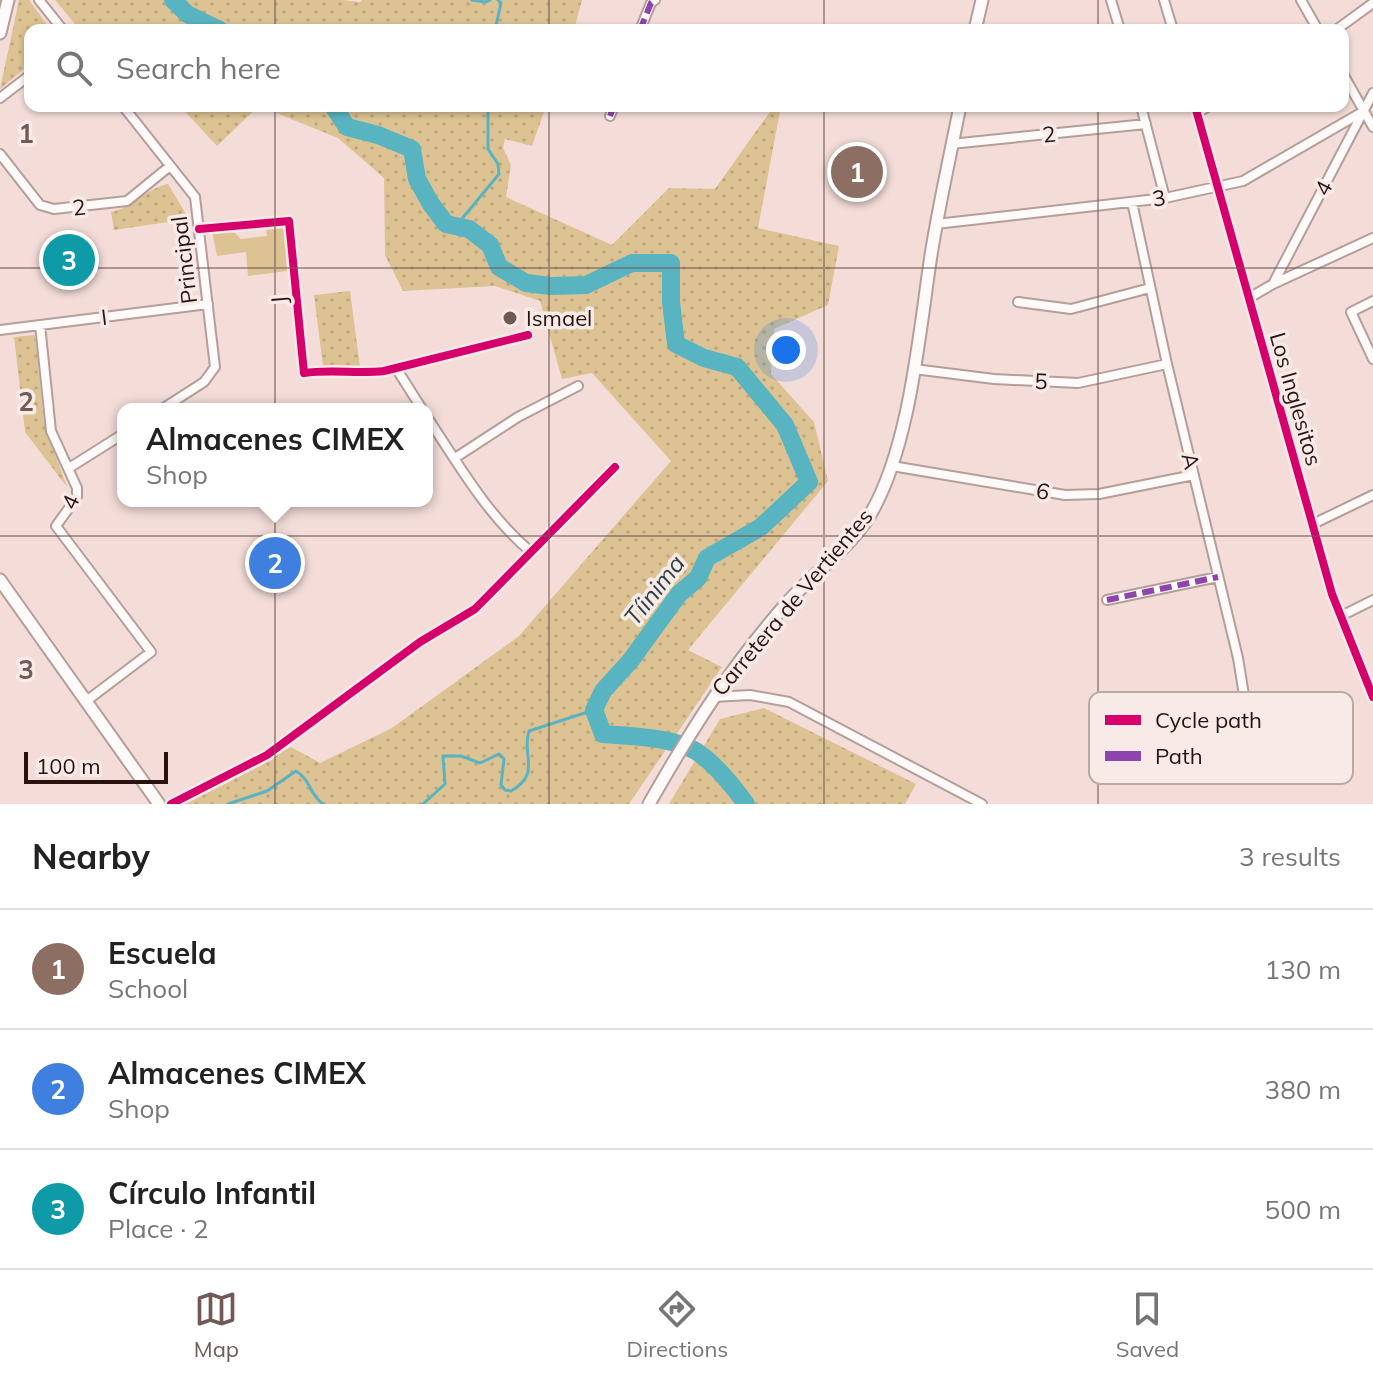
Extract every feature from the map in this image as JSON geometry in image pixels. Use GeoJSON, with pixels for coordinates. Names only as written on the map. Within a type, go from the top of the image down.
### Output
{"type":"FeatureCollection","features":[{"type":"Feature","properties":{"kind":"main road"},"geometry":{"type":"LineString","coordinates":[[0,33],[8,0]]}},
{"type":"Feature","properties":{"kind":"main road"},"geometry":{"type":"LineString","coordinates":[[976,24],[980,2]]}},
{"type":"Feature","properties":{"kind":"main road","name":"Carretera de Vertientes"},"geometry":{"type":"LineString","coordinates":[[649,804],[712,697],[736,663],[869,516],[892,466],[914,369],[936,224],[959,112]]}},
{"type":"Feature","properties":{"kind":"main road"},"geometry":{"type":"LineString","coordinates":[[0,580],[159,804]]}},
{"type":"Feature","properties":{"kind":"street"},"geometry":{"type":"LineString","coordinates":[[39,0],[58,24]]}},
{"type":"Feature","properties":{"kind":"street"},"geometry":{"type":"LineString","coordinates":[[642,24],[655,0]]}},
{"type":"Feature","properties":{"kind":"street"},"geometry":{"type":"LineString","coordinates":[[1111,0],[1118,24]]}},
{"type":"Feature","properties":{"kind":"street"},"geometry":{"type":"LineString","coordinates":[[1164,0],[1171,24]]}},
{"type":"Feature","properties":{"kind":"street"},"geometry":{"type":"LineString","coordinates":[[1301,0],[1315,24]]}},
{"type":"Feature","properties":{"kind":"street"},"geometry":{"type":"LineString","coordinates":[[1344,24],[1373,3]]}},
{"type":"Feature","properties":{"kind":"street"},"geometry":{"type":"LineString","coordinates":[[0,98],[24,80]]}},
{"type":"Feature","properties":{"kind":"street"},"geometry":{"type":"LineString","coordinates":[[1349,85],[1373,127]]}},
{"type":"Feature","properties":{"kind":"street","name":"4"},"geometry":{"type":"LineString","coordinates":[[1273,284],[1373,93]]}},
{"type":"Feature","properties":{"kind":"street","name":"3"},"geometry":{"type":"LineString","coordinates":[[936,224],[1165,198],[1243,181],[1364,111]]}},
{"type":"Feature","properties":{"kind":"street","name":"Principal"},"geometry":{"type":"LineString","coordinates":[[128,112],[195,197],[215,367],[204,382],[171,403]]}},
{"type":"Feature","properties":{"kind":"street"},"geometry":{"type":"LineString","coordinates":[[610,116],[612,112]]}},
{"type":"Feature","properties":{"kind":"street"},"geometry":{"type":"LineString","coordinates":[[1143,112],[1165,198]]}},
{"type":"Feature","properties":{"kind":"street","name":"Los Inglesitos"},"geometry":{"type":"LineString","coordinates":[[1197,112],[1332,594],[1372,691]]}},
{"type":"Feature","properties":{"kind":"street","name":"2"},"geometry":{"type":"LineString","coordinates":[[951,144],[1146,124]]}},
{"type":"Feature","properties":{"kind":"street","name":"2"},"geometry":{"type":"LineString","coordinates":[[0,154],[40,205],[54,209],[127,201],[170,166]]}},
{"type":"Feature","properties":{"kind":"street","name":"A"},"geometry":{"type":"LineString","coordinates":[[1132,202],[1243,692]]}},
{"type":"Feature","properties":{"kind":"street","name":"J"},"geometry":{"type":"LineString","coordinates":[[199,229],[289,221],[304,373],[324,370],[363,373],[396,368]]}},
{"type":"Feature","properties":{"kind":"street"},"geometry":{"type":"LineString","coordinates":[[1249,298],[1373,238]]}},
{"type":"Feature","properties":{"kind":"street"},"geometry":{"type":"LineString","coordinates":[[1018,302],[1071,309],[1150,288]]}},
{"type":"Feature","properties":{"kind":"street"},"geometry":{"type":"LineString","coordinates":[[1373,301],[1351,312],[1373,359]]}},
{"type":"Feature","properties":{"kind":"street","name":"I"},"geometry":{"type":"LineString","coordinates":[[0,330],[208,304]]}},
{"type":"Feature","properties":{"kind":"street","name":"4"},"geometry":{"type":"LineString","coordinates":[[40,325],[51,431],[77,488],[77,497],[56,526],[151,652],[85,702]]}},
{"type":"Feature","properties":{"kind":"street"},"geometry":{"type":"LineString","coordinates":[[418,403],[396,368],[528,335]]}},
{"type":"Feature","properties":{"kind":"street","name":"5"},"geometry":{"type":"LineString","coordinates":[[914,369],[994,379],[1078,383],[1167,364]]}},
{"type":"Feature","properties":{"kind":"street"},"geometry":{"type":"LineString","coordinates":[[455,458],[518,417],[578,386]]}},
{"type":"Feature","properties":{"kind":"street"},"geometry":{"type":"LineString","coordinates":[[433,426],[486,507],[531,552]]}},
{"type":"Feature","properties":{"kind":"street"},"geometry":{"type":"LineString","coordinates":[[69,468],[117,438]]}},
{"type":"Feature","properties":{"kind":"street","name":"6"},"geometry":{"type":"LineString","coordinates":[[892,466],[1065,495],[1099,494],[1194,475]]}},
{"type":"Feature","properties":{"kind":"street"},"geometry":{"type":"LineString","coordinates":[[171,804],[267,755],[420,642],[475,609],[615,467]]}},
{"type":"Feature","properties":{"kind":"street"},"geometry":{"type":"LineString","coordinates":[[1313,524],[1373,495]]}},
{"type":"Feature","properties":{"kind":"street"},"geometry":{"type":"LineString","coordinates":[[1107,600],[1218,577]]}},
{"type":"Feature","properties":{"kind":"street"},"geometry":{"type":"LineString","coordinates":[[1341,616],[1373,600]]}},
{"type":"Feature","properties":{"kind":"street"},"geometry":{"type":"LineString","coordinates":[[712,697],[750,695],[789,702],[982,804]]}},
{"type":"Feature","properties":{"kind":"shaded area"},"geometry":{"type":"Polygon","coordinates":[[[19,0],[29,0],[47,24],[24,24],[24,69],[0,89],[19,0]]]}},
{"type":"Feature","properties":{"kind":"shaded area"},"geometry":{"type":"Polygon","coordinates":[[[55,0],[582,0],[576,24],[75,24],[55,0]]]}},
{"type":"Feature","properties":{"kind":"shaded area"},"geometry":{"type":"Polygon","coordinates":[[[186,112],[253,112],[217,146],[186,112]]]}},
{"type":"Feature","properties":{"kind":"shaded area"},"geometry":{"type":"Polygon","coordinates":[[[274,112],[544,112],[532,146],[505,139],[503,148],[511,165],[506,197],[612,245],[669,188],[715,189],[770,112],[780,112],[758,228],[839,246],[828,305],[774,329],[771,374],[814,422],[828,481],[688,650],[722,667],[629,804],[178,804],[291,747],[320,763],[392,728],[519,636],[671,461],[592,373],[562,379],[540,301],[495,286],[403,291],[385,255],[384,178],[338,138],[274,112]]]}},
{"type":"Feature","properties":{"kind":"shaded area"},"geometry":{"type":"Polygon","coordinates":[[[168,184],[189,219],[114,230],[111,212],[168,184]]]}},
{"type":"Feature","properties":{"kind":"shaded area"},"geometry":{"type":"Polygon","coordinates":[[[277,226],[285,230],[287,271],[248,276],[246,252],[217,256],[212,231],[231,229],[241,239],[267,236],[266,227],[277,226]]]}},
{"type":"Feature","properties":{"kind":"shaded area"},"geometry":{"type":"Polygon","coordinates":[[[350,291],[360,367],[323,366],[314,295],[350,291]]]}},
{"type":"Feature","properties":{"kind":"shaded area"},"geometry":{"type":"Polygon","coordinates":[[[35,335],[44,423],[67,487],[25,432],[14,337],[35,335]]]}},
{"type":"Feature","properties":{"kind":"shaded area"},"geometry":{"type":"Polygon","coordinates":[[[764,708],[916,784],[905,804],[669,804],[720,719],[764,708]]]}},
{"type":"Feature","properties":{"kind":"waterway","name":"Tíinima"},"geometry":{"type":"LineString","coordinates":[[173,0],[187,14],[208,24]]}},
{"type":"Feature","properties":{"kind":"waterway"},"geometry":{"type":"LineString","coordinates":[[472,0],[490,0]]}},
{"type":"Feature","properties":{"kind":"waterway"},"geometry":{"type":"LineString","coordinates":[[496,24],[501,3],[498,0]]}},
{"type":"Feature","properties":{"kind":"waterway","name":"Tíinima"},"geometry":{"type":"LineString","coordinates":[[337,112],[347,127],[412,149],[417,179],[446,224],[469,229],[490,245],[499,267],[526,283],[586,285],[632,263],[671,263],[671,302],[676,344],[704,358],[737,367],[785,425],[809,482],[761,527],[707,558],[698,578],[679,594],[631,660],[603,691],[594,710],[603,734],[667,741],[691,748],[725,777],[746,804]]}},
{"type":"Feature","properties":{"kind":"waterway"},"geometry":{"type":"LineString","coordinates":[[456,226],[499,174],[498,164],[488,149],[488,112]]}},
{"type":"Feature","properties":{"kind":"waterway"},"geometry":{"type":"LineString","coordinates":[[423,804],[445,784],[443,756],[461,756],[480,763],[499,754],[504,759],[501,785],[511,791],[526,778],[529,731],[594,710]]}},
{"type":"Feature","properties":{"kind":"waterway"},"geometry":{"type":"LineString","coordinates":[[228,804],[267,791],[296,771],[323,804]]}},
{"type":"Feature","properties":{"kind":"marked path"},"geometry":{"type":"LineString","coordinates":[[642,24],[655,0]]}},
{"type":"Feature","properties":{"kind":"marked path"},"geometry":{"type":"LineString","coordinates":[[610,116],[612,112]]}},
{"type":"Feature","properties":{"kind":"marked path"},"geometry":{"type":"LineString","coordinates":[[1107,600],[1218,577]]}},
{"type":"Feature","properties":{"kind":"cycle path"},"geometry":{"type":"LineString","coordinates":[[1197,112],[1332,594],[1373,697]]}},
{"type":"Feature","properties":{"kind":"cycle path"},"geometry":{"type":"LineString","coordinates":[[199,229],[289,221],[304,373],[384,371],[528,335]]}},
{"type":"Feature","properties":{"kind":"cycle path"},"geometry":{"type":"LineString","coordinates":[[171,804],[267,755],[420,642],[475,609],[615,467]]}},
{"type":"Feature","properties":{"kind":"place","name":"Escuela"},"geometry":{"type":"Point","coordinates":[857,172]}},
{"type":"Feature","properties":{"kind":"place","name":"Círculo Infantil"},"geometry":{"type":"Point","coordinates":[69,260]}},
{"type":"Feature","properties":{"kind":"place","name":"Ismael"},"geometry":{"type":"Point","coordinates":[510,318]}},
{"type":"Feature","properties":{"kind":"place","name":"Almacenes CIMEX"},"geometry":{"type":"Point","coordinates":[275,563]}}]}
